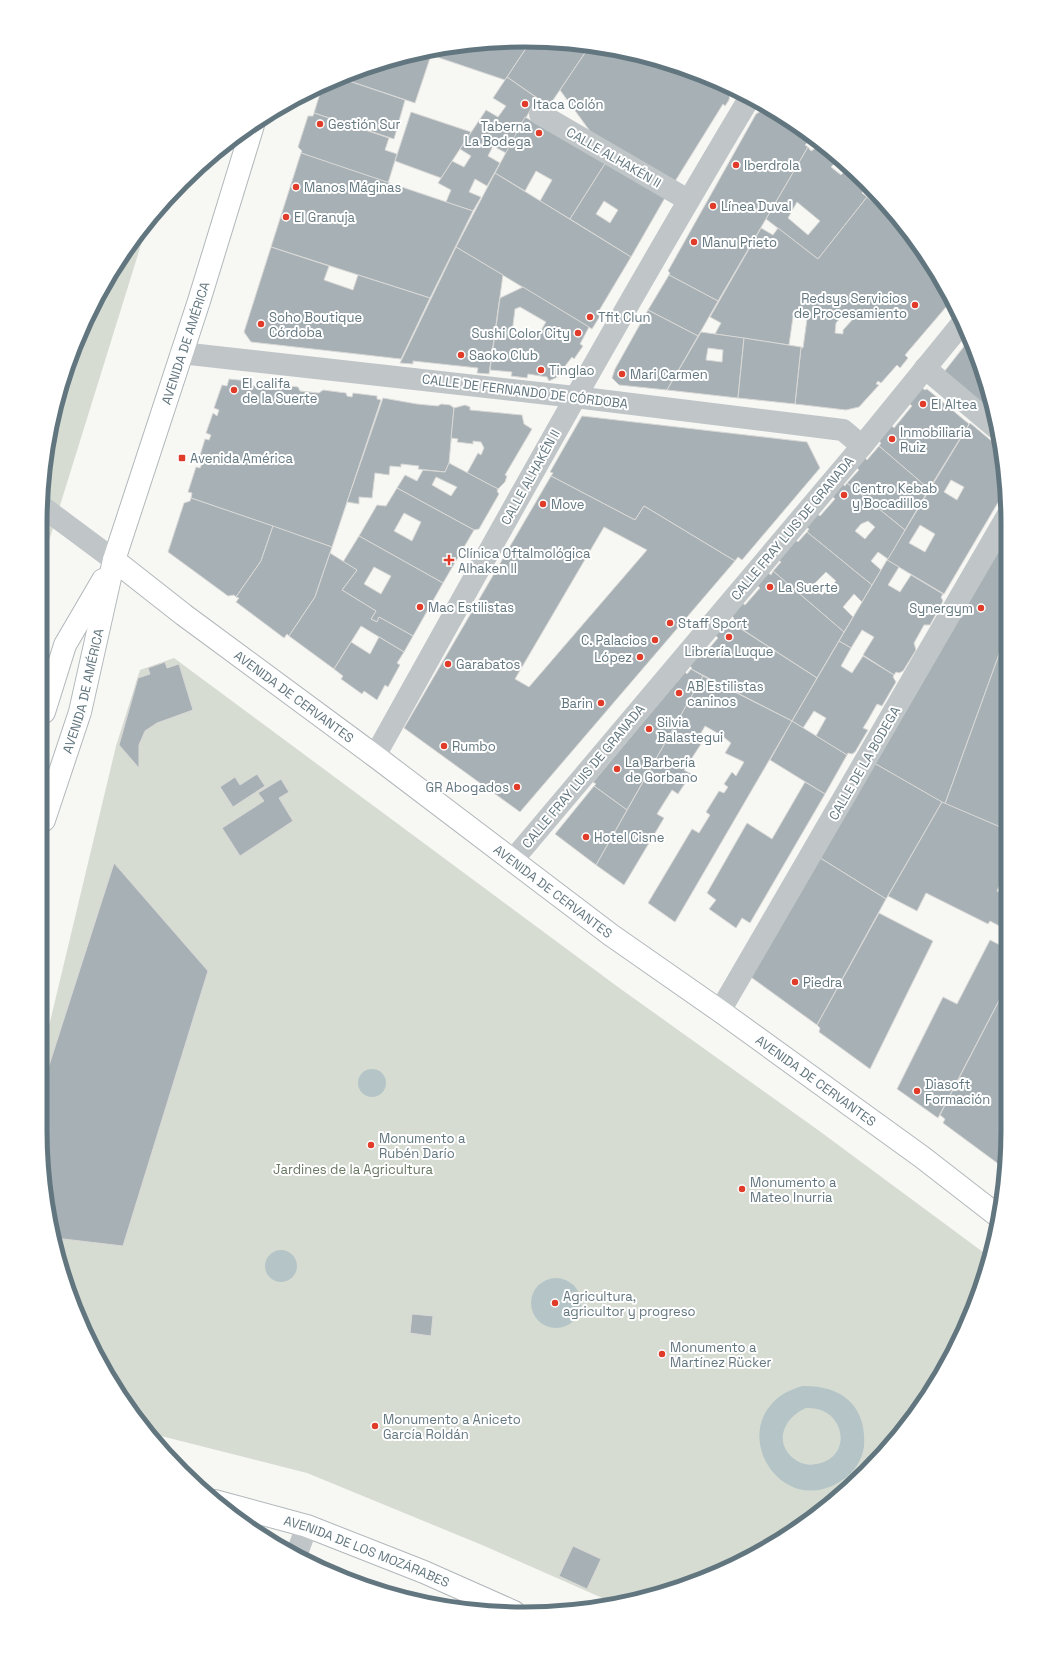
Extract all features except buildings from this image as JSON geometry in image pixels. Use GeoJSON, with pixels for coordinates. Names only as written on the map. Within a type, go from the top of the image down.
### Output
{"type":"FeatureCollection","features":[{"type":"Feature","properties":{"kind":"main road","name":"AVENIDA DE AMÉRICA"},"geometry":{"type":"LineString","coordinates":[[47,811],[80,712],[114,560],[182,353],[250,134]]}},
{"type":"Feature","properties":{"kind":"main road","name":"AVENIDA DE AMÉRICA"},"geometry":{"type":"LineString","coordinates":[[47,703],[66,644],[114,560]]}},
{"type":"Feature","properties":{"kind":"main road","name":"AVENIDA DE CERVANTES"},"geometry":{"type":"LineString","coordinates":[[114,560],[184,616],[375,756],[611,935],[720,1011],[922,1157],[994,1213]]}},
{"type":"Feature","properties":{"kind":"main road"},"geometry":{"type":"LineString","coordinates":[[922,1157],[994,1208]]}},
{"type":"Feature","properties":{"kind":"main road","name":"AVENIDA DE LOS MOZÁRABES"},"geometry":{"type":"LineString","coordinates":[[230,1505],[308,1526],[424,1572],[501,1606]]}},
{"type":"Feature","properties":{"kind":"street","name":"CALLE ALHAKÉN II"},"geometry":{"type":"LineString","coordinates":[[375,756],[575,397],[688,200],[747,103]]}},
{"type":"Feature","properties":{"kind":"street","name":"CALLE ALHAKÉN II"},"geometry":{"type":"LineString","coordinates":[[540,114],[688,200]]}},
{"type":"Feature","properties":{"kind":"street","name":"CALLE FRAY LUIS DE GRANADA"},"geometry":{"type":"LineString","coordinates":[[512,861],[862,446],[959,327]]}},
{"type":"Feature","properties":{"kind":"street","name":"CALLE DE FERNANDO DE CÓRDOBA"},"geometry":{"type":"LineString","coordinates":[[182,353],[575,397],[843,430],[862,446]]}},
{"type":"Feature","properties":{"kind":"street"},"geometry":{"type":"LineString","coordinates":[[925,368],[990,423]]}},
{"type":"Feature","properties":{"kind":"street"},"geometry":{"type":"LineString","coordinates":[[47,511],[114,560]]}},
{"type":"Feature","properties":{"kind":"street","name":"CALLE DE LA BODEGA"},"geometry":{"type":"LineString","coordinates":[[720,1011],[1001,526]]}},
{"type":"Feature","properties":{"kind":"street"},"geometry":{"type":"LineString","coordinates":[[298,1550],[308,1526]]}},
{"type":"Feature","properties":{"kind":"green space"},"geometry":{"type":"Polygon","coordinates":[[[143,238],[47,547],[48,493],[51,462],[56,431],[72,371],[83,341],[96,313],[127,259],[143,238]]]}},
{"type":"Feature","properties":{"kind":"green space","name":"Jardines de la Agricultura"},"geometry":{"type":"Polygon","coordinates":[[[174,658],[618,987],[818,1130],[985,1253],[965,1313],[952,1341],[921,1395],[883,1445],[839,1489],[789,1527],[735,1558],[707,1571],[677,1582],[647,1591],[606,1600],[482,1545],[307,1473],[158,1435],[127,1395],[111,1368],[83,1313],[72,1283],[56,1223],[48,1161],[47,1130],[47,1034],[116,746],[140,670],[174,658]]]}},
{"type":"Feature","properties":{"kind":"shaded area"},"geometry":{"type":"Polygon","coordinates":[[[372,1069],[378,1070],[382,1073],[385,1077],[385,1089],[382,1093],[378,1096],[372,1097],[366,1096],[362,1093],[359,1089],[358,1083],[359,1077],[362,1073],[366,1070],[372,1069]]]}},
{"type":"Feature","properties":{"kind":"shaded area"},"geometry":{"type":"Polygon","coordinates":[[[278,1250],[284,1250],[294,1257],[297,1266],[296,1272],[290,1279],[284,1282],[278,1282],[268,1275],[265,1269],[265,1263],[272,1253],[278,1250]]]}},
{"type":"Feature","properties":{"kind":"shaded area"},"geometry":{"type":"Polygon","coordinates":[[[556,1278],[570,1282],[577,1289],[581,1303],[577,1317],[570,1324],[556,1328],[542,1324],[535,1317],[531,1303],[535,1289],[542,1282],[556,1278]]]}},
{"type":"Feature","properties":{"kind":"shaded area"},"geometry":{"type":"Polygon","coordinates":[[[802,1386],[829,1389],[849,1400],[861,1419],[864,1432],[863,1451],[860,1460],[851,1473],[844,1479],[821,1489],[800,1489],[782,1481],[769,1466],[761,1448],[760,1428],[768,1409],[785,1393],[802,1386]],[[806,1408],[799,1412],[787,1423],[784,1430],[784,1444],[787,1451],[798,1462],[807,1465],[813,1465],[828,1460],[836,1452],[840,1443],[840,1433],[837,1423],[830,1415],[819,1410],[806,1408]]]}},
{"type":"Feature","properties":{"kind":"place","name":"Itaca Colón"},"geometry":{"type":"Point","coordinates":[525,104]}},
{"type":"Feature","properties":{"kind":"place","name":"Gestión Sur"},"geometry":{"type":"Point","coordinates":[320,124]}},
{"type":"Feature","properties":{"kind":"place","name":"Taberna La Bodega"},"geometry":{"type":"Point","coordinates":[539,133]}},
{"type":"Feature","properties":{"kind":"place","name":"Iberdrola"},"geometry":{"type":"Point","coordinates":[736,165]}},
{"type":"Feature","properties":{"kind":"place","name":"Manos Máginas"},"geometry":{"type":"Point","coordinates":[296,187]}},
{"type":"Feature","properties":{"kind":"place","name":"Línea Duval"},"geometry":{"type":"Point","coordinates":[713,206]}},
{"type":"Feature","properties":{"kind":"place","name":"El Granuja"},"geometry":{"type":"Point","coordinates":[286,217]}},
{"type":"Feature","properties":{"kind":"place","name":"Manu Prieto"},"geometry":{"type":"Point","coordinates":[694,242]}},
{"type":"Feature","properties":{"kind":"place","name":"Redsys Servicios de Procesamiento"},"geometry":{"type":"Point","coordinates":[915,305]}},
{"type":"Feature","properties":{"kind":"place","name":"Tfit Clun"},"geometry":{"type":"Point","coordinates":[590,317]}},
{"type":"Feature","properties":{"kind":"place","name":"Soho Boutique Córdoba"},"geometry":{"type":"Point","coordinates":[261,324]}},
{"type":"Feature","properties":{"kind":"place","name":"Sushi Color City"},"geometry":{"type":"Point","coordinates":[578,333]}},
{"type":"Feature","properties":{"kind":"place","name":"Saoko Club"},"geometry":{"type":"Point","coordinates":[461,355]}},
{"type":"Feature","properties":{"kind":"place","name":"Tinglao"},"geometry":{"type":"Point","coordinates":[541,370]}},
{"type":"Feature","properties":{"kind":"place","name":"Mari Carmen"},"geometry":{"type":"Point","coordinates":[622,374]}},
{"type":"Feature","properties":{"kind":"place","name":"El califa de la Suerte"},"geometry":{"type":"Point","coordinates":[234,390]}},
{"type":"Feature","properties":{"kind":"place","name":"El Altea"},"geometry":{"type":"Point","coordinates":[923,404]}},
{"type":"Feature","properties":{"kind":"place","name":"Inmobiliaria Ruiz"},"geometry":{"type":"Point","coordinates":[892,439]}},
{"type":"Feature","properties":{"kind":"place","name":"Avenida América"},"geometry":{"type":"Point","coordinates":[182,458]}},
{"type":"Feature","properties":{"kind":"place","name":"Centro Kebab y Bocadillos"},"geometry":{"type":"Point","coordinates":[844,495]}},
{"type":"Feature","properties":{"kind":"place","name":"Move"},"geometry":{"type":"Point","coordinates":[543,504]}},
{"type":"Feature","properties":{"kind":"place","name":"Clínica Oftalmológica Alhaken II"},"geometry":{"type":"Point","coordinates":[449,560]}},
{"type":"Feature","properties":{"kind":"place","name":"La Suerte"},"geometry":{"type":"Point","coordinates":[770,587]}},
{"type":"Feature","properties":{"kind":"place","name":"Mac Estilistas"},"geometry":{"type":"Point","coordinates":[420,607]}},
{"type":"Feature","properties":{"kind":"place","name":"Synergym"},"geometry":{"type":"Point","coordinates":[981,608]}},
{"type":"Feature","properties":{"kind":"place","name":"Staff Sport"},"geometry":{"type":"Point","coordinates":[670,623]}},
{"type":"Feature","properties":{"kind":"place","name":"Librería Luque"},"geometry":{"type":"Point","coordinates":[729,637]}},
{"type":"Feature","properties":{"kind":"place","name":"C. Palacios"},"geometry":{"type":"Point","coordinates":[655,640]}},
{"type":"Feature","properties":{"kind":"place","name":"López"},"geometry":{"type":"Point","coordinates":[640,657]}},
{"type":"Feature","properties":{"kind":"place","name":"Garabatos"},"geometry":{"type":"Point","coordinates":[448,664]}},
{"type":"Feature","properties":{"kind":"place","name":"AB Estilistas caninos"},"geometry":{"type":"Point","coordinates":[679,693]}},
{"type":"Feature","properties":{"kind":"place","name":"Barin"},"geometry":{"type":"Point","coordinates":[601,703]}},
{"type":"Feature","properties":{"kind":"place","name":"Silvia Balastegui"},"geometry":{"type":"Point","coordinates":[649,729]}},
{"type":"Feature","properties":{"kind":"place","name":"Rumbo"},"geometry":{"type":"Point","coordinates":[444,746]}},
{"type":"Feature","properties":{"kind":"place","name":"La Barbería de Gorbano"},"geometry":{"type":"Point","coordinates":[617,769]}},
{"type":"Feature","properties":{"kind":"place","name":"GR Abogados"},"geometry":{"type":"Point","coordinates":[517,787]}},
{"type":"Feature","properties":{"kind":"place","name":"Hotel Cisne"},"geometry":{"type":"Point","coordinates":[586,837]}},
{"type":"Feature","properties":{"kind":"place","name":"Piedra"},"geometry":{"type":"Point","coordinates":[795,982]}},
{"type":"Feature","properties":{"kind":"place","name":"Diasoft Formación"},"geometry":{"type":"Point","coordinates":[917,1091]}},
{"type":"Feature","properties":{"kind":"place","name":"Monumento a Rubén Darío"},"geometry":{"type":"Point","coordinates":[371,1145]}},
{"type":"Feature","properties":{"kind":"place","name":"Monumento a Mateo Inurria"},"geometry":{"type":"Point","coordinates":[742,1189]}},
{"type":"Feature","properties":{"kind":"place","name":"Agricultura, agricultor y progreso"},"geometry":{"type":"Point","coordinates":[555,1303]}},
{"type":"Feature","properties":{"kind":"place","name":"Monumento a Martínez Rücker"},"geometry":{"type":"Point","coordinates":[662,1354]}},
{"type":"Feature","properties":{"kind":"place","name":"Monumento a Aniceto García Roldán"},"geometry":{"type":"Point","coordinates":[375,1426]}}]}
